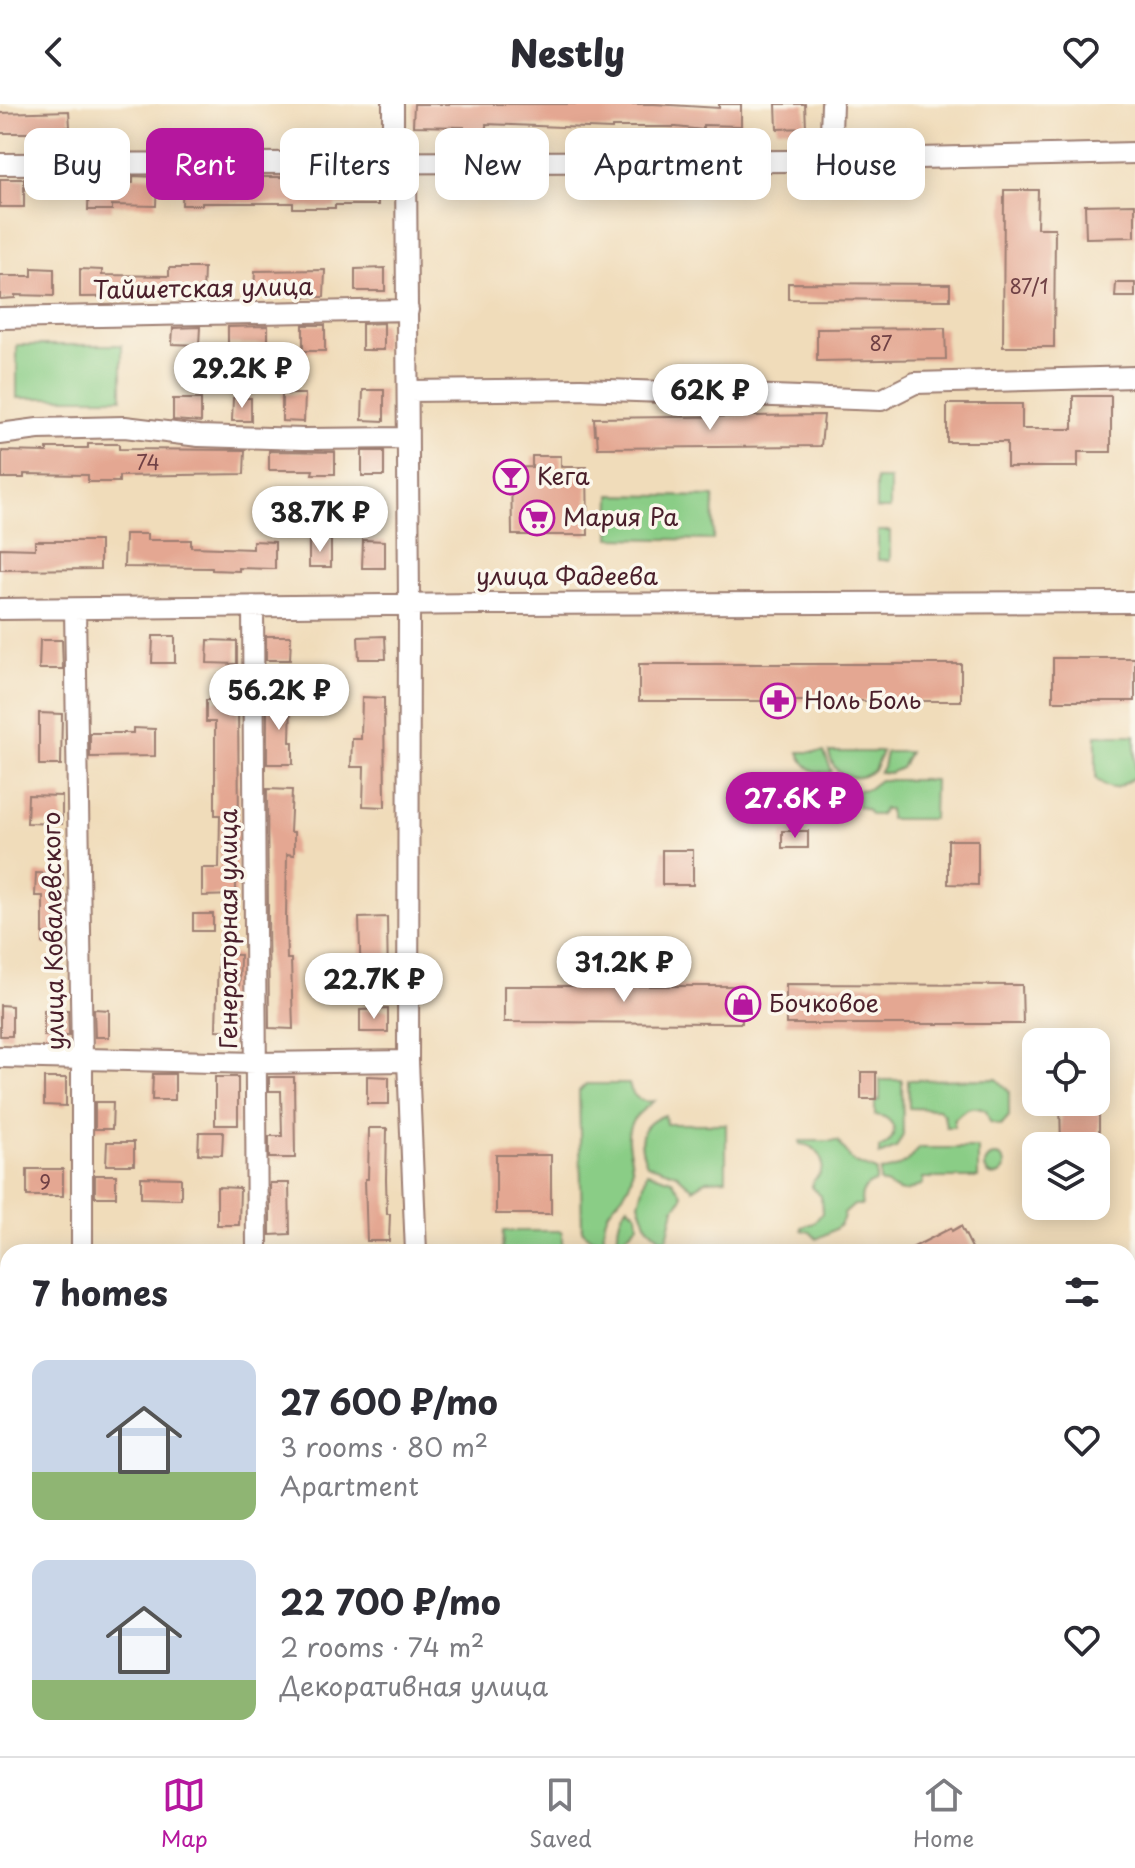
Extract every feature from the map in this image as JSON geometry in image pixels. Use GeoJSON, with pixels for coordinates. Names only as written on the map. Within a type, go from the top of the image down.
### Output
{"type":"FeatureCollection","features":[{"type":"Feature","properties":{"kind":"street"},"geometry":{"type":"LineString","coordinates":[[393,104],[396,128]]}},
{"type":"Feature","properties":{"kind":"street"},"geometry":{"type":"LineString","coordinates":[[831,128],[832,104]]}},
{"type":"Feature","properties":{"kind":"street"},"geometry":{"type":"LineString","coordinates":[[925,158],[1135,153]]}},
{"type":"Feature","properties":{"kind":"street"},"geometry":{"type":"LineString","coordinates":[[419,162],[787,160]]}},
{"type":"Feature","properties":{"kind":"street"},"geometry":{"type":"LineString","coordinates":[[0,164],[280,163]]}},
{"type":"Feature","properties":{"kind":"street"},"geometry":{"type":"LineString","coordinates":[[402,200],[409,391],[408,1061],[416,1244]]}},
{"type":"Feature","properties":{"kind":"street","name":"Тайшетская улица"},"geometry":{"type":"LineString","coordinates":[[0,318],[408,310]]}},
{"type":"Feature","properties":{"kind":"street"},"geometry":{"type":"LineString","coordinates":[[409,391],[581,389],[881,400],[915,383],[1135,377]]}},
{"type":"Feature","properties":{"kind":"street"},"geometry":{"type":"LineString","coordinates":[[0,434],[38,429],[125,427],[199,436],[407,438]]}},
{"type":"Feature","properties":{"kind":"street","name":"улица Фадеева"},"geometry":{"type":"LineString","coordinates":[[0,609],[1135,602]]}},
{"type":"Feature","properties":{"kind":"street","name":"Генераторная улица"},"geometry":{"type":"LineString","coordinates":[[253,607],[257,1244]]}},
{"type":"Feature","properties":{"kind":"street","name":"улица Ковалевского"},"geometry":{"type":"LineString","coordinates":[[75,609],[82,1244]]}},
{"type":"Feature","properties":{"kind":"street"},"geometry":{"type":"LineString","coordinates":[[0,1057],[256,1063],[408,1061]]}},
{"type":"Feature","properties":{"kind":"green space"},"geometry":{"type":"Polygon","coordinates":[[[17,345],[122,345],[122,398],[17,398],[17,345]]]}},
{"type":"Feature","properties":{"kind":"green space"},"geometry":{"type":"Polygon","coordinates":[[[876,479],[890,479],[890,509],[876,509],[876,479]]]}},
{"type":"Feature","properties":{"kind":"green space"},"geometry":{"type":"Polygon","coordinates":[[[611,495],[714,497],[713,540],[610,538],[611,495]]]}},
{"type":"Feature","properties":{"kind":"green space"},"geometry":{"type":"Polygon","coordinates":[[[878,531],[890,531],[890,560],[878,560],[878,531]]]}},
{"type":"Feature","properties":{"kind":"green space"},"geometry":{"type":"Polygon","coordinates":[[[1096,735],[1135,735],[1135,777],[1112,788],[1096,779],[1096,735]]]}},
{"type":"Feature","properties":{"kind":"green space"},"geometry":{"type":"Polygon","coordinates":[[[799,752],[824,752],[832,772],[811,769],[799,752]]]}},
{"type":"Feature","properties":{"kind":"green space"},"geometry":{"type":"Polygon","coordinates":[[[829,752],[882,752],[874,770],[867,775],[852,777],[835,767],[829,752]]]}},
{"type":"Feature","properties":{"kind":"green space"},"geometry":{"type":"Polygon","coordinates":[[[886,752],[909,752],[901,768],[890,773],[879,772],[886,752]]]}},
{"type":"Feature","properties":{"kind":"green space"},"geometry":{"type":"Polygon","coordinates":[[[880,780],[934,780],[933,819],[889,819],[889,809],[884,809],[879,815],[871,815],[858,806],[858,790],[868,789],[880,780]]]}},
{"type":"Feature","properties":{"kind":"green space"},"geometry":{"type":"Polygon","coordinates":[[[815,784],[827,789],[832,801],[827,813],[815,818],[803,813],[798,801],[803,789],[815,784]]]}},
{"type":"Feature","properties":{"kind":"green space"},"geometry":{"type":"Polygon","coordinates":[[[997,1079],[1009,1091],[1009,1116],[1001,1125],[990,1122],[986,1111],[976,1108],[961,1113],[954,1120],[954,1127],[946,1127],[944,1115],[938,1109],[909,1108],[908,1080],[997,1079]]]}},
{"type":"Feature","properties":{"kind":"green space"},"geometry":{"type":"Polygon","coordinates":[[[880,1080],[902,1080],[903,1135],[896,1148],[879,1155],[879,1148],[891,1140],[894,1129],[888,1119],[875,1115],[875,1101],[880,1100],[880,1080]]]}},
{"type":"Feature","properties":{"kind":"green space"},"geometry":{"type":"Polygon","coordinates":[[[586,1084],[629,1084],[638,1098],[654,1101],[639,1113],[631,1125],[628,1141],[631,1179],[609,1211],[604,1239],[591,1239],[582,1230],[579,1091],[586,1084]]]}},
{"type":"Feature","properties":{"kind":"green space"},"geometry":{"type":"Polygon","coordinates":[[[665,1115],[666,1124],[726,1124],[726,1179],[707,1180],[693,1189],[677,1174],[647,1164],[642,1134],[650,1123],[665,1115]]]}},
{"type":"Feature","properties":{"kind":"green space"},"geometry":{"type":"Polygon","coordinates":[[[800,1141],[838,1141],[853,1162],[876,1171],[876,1182],[862,1193],[862,1205],[854,1205],[844,1214],[838,1227],[817,1239],[802,1227],[814,1223],[822,1213],[821,1196],[812,1188],[821,1171],[822,1161],[814,1149],[800,1144],[800,1141]]]}},
{"type":"Feature","properties":{"kind":"green space"},"geometry":{"type":"Polygon","coordinates":[[[919,1148],[978,1148],[978,1178],[923,1178],[923,1184],[903,1192],[880,1182],[880,1171],[902,1164],[919,1148]]]}},
{"type":"Feature","properties":{"kind":"green space"},"geometry":{"type":"Polygon","coordinates":[[[995,1156],[1002,1159],[1005,1166],[1002,1173],[995,1176],[988,1173],[985,1166],[988,1159],[995,1156]]]}},
{"type":"Feature","properties":{"kind":"green space"},"geometry":{"type":"Polygon","coordinates":[[[647,1172],[672,1180],[682,1194],[682,1199],[674,1208],[667,1239],[661,1239],[647,1226],[639,1203],[647,1172]]]}},
{"type":"Feature","properties":{"kind":"green space"},"geometry":{"type":"Polygon","coordinates":[[[628,1205],[637,1214],[638,1224],[618,1241],[619,1222],[628,1205]]]}},
{"type":"Feature","properties":{"kind":"green space"},"geometry":{"type":"Polygon","coordinates":[[[503,1231],[562,1231],[562,1244],[502,1244],[503,1231]]]}},
{"type":"Feature","properties":{"kind":"building"},"geometry":{"type":"Polygon","coordinates":[[[414,104],[654,104],[719,108],[719,104],[741,104],[741,126],[413,126],[414,104]]]}},
{"type":"Feature","properties":{"kind":"building"},"geometry":{"type":"Polygon","coordinates":[[[776,104],[805,104],[806,128],[777,129],[776,104]]]}},
{"type":"Feature","properties":{"kind":"building"},"geometry":{"type":"Polygon","coordinates":[[[69,111],[70,127],[24,128],[24,133],[0,133],[0,113],[69,111]]]}},
{"type":"Feature","properties":{"kind":"building"},"geometry":{"type":"Polygon","coordinates":[[[133,176],[146,177],[146,200],[156,200],[156,206],[112,205],[112,210],[88,210],[88,200],[130,200],[130,183],[133,183],[133,176]]]}},
{"type":"Feature","properties":{"kind":"building"},"geometry":{"type":"Polygon","coordinates":[[[264,177],[280,177],[280,200],[378,200],[378,205],[335,205],[335,208],[293,208],[293,203],[182,205],[182,200],[264,200],[264,177]]]}},
{"type":"Feature","properties":{"kind":"building"},"geometry":{"type":"Polygon","coordinates":[[[0,179],[24,179],[24,207],[0,207],[0,179]]]}},
{"type":"Feature","properties":{"kind":"building"},"geometry":{"type":"Polygon","coordinates":[[[1004,190],[1038,190],[1037,228],[1055,228],[1054,347],[1003,347],[1004,190]]]}},
{"type":"Feature","properties":{"kind":"building"},"geometry":{"type":"Polygon","coordinates":[[[1135,204],[1135,237],[1086,238],[1085,205],[1135,204]]]}},
{"type":"Feature","properties":{"kind":"building"},"geometry":{"type":"Polygon","coordinates":[[[32,268],[54,269],[54,296],[15,295],[15,298],[0,299],[0,276],[32,276],[32,268]]]}},
{"type":"Feature","properties":{"kind":"building"},"geometry":{"type":"Polygon","coordinates":[[[169,268],[204,268],[203,296],[80,297],[80,269],[102,270],[102,275],[169,276],[169,268]]]}},
{"type":"Feature","properties":{"kind":"building"},"geometry":{"type":"Polygon","coordinates":[[[385,268],[385,291],[355,291],[355,269],[385,268]]]}},
{"type":"Feature","properties":{"kind":"building"},"geometry":{"type":"Polygon","coordinates":[[[325,270],[324,297],[254,293],[255,271],[325,270]]]}},
{"type":"Feature","properties":{"kind":"building"},"geometry":{"type":"Polygon","coordinates":[[[788,283],[950,284],[950,300],[788,299],[788,283]]]}},
{"type":"Feature","properties":{"kind":"building"},"geometry":{"type":"Polygon","coordinates":[[[1116,283],[1135,283],[1135,297],[1115,297],[1116,283]]]}},
{"type":"Feature","properties":{"kind":"building"},"geometry":{"type":"Polygon","coordinates":[[[384,323],[384,350],[362,350],[362,324],[384,323]]]}},
{"type":"Feature","properties":{"kind":"building"},"geometry":{"type":"Polygon","coordinates":[[[303,325],[325,325],[325,351],[303,351],[303,325]]]}},
{"type":"Feature","properties":{"kind":"building"},"geometry":{"type":"Polygon","coordinates":[[[268,326],[268,344],[228,344],[228,327],[268,326]]]}},
{"type":"Feature","properties":{"kind":"building"},"geometry":{"type":"Polygon","coordinates":[[[200,327],[199,345],[172,344],[173,328],[200,327]]]}},
{"type":"Feature","properties":{"kind":"building"},"geometry":{"type":"Polygon","coordinates":[[[945,328],[946,359],[817,361],[817,329],[945,328]]]}},
{"type":"Feature","properties":{"kind":"building"},"geometry":{"type":"Polygon","coordinates":[[[363,390],[384,390],[384,421],[362,420],[363,390]]]}},
{"type":"Feature","properties":{"kind":"building"},"geometry":{"type":"Polygon","coordinates":[[[282,394],[305,394],[304,422],[282,421],[282,394]]]}},
{"type":"Feature","properties":{"kind":"building"},"geometry":{"type":"Polygon","coordinates":[[[1073,396],[1111,396],[1111,452],[1078,452],[1078,467],[1007,467],[1007,442],[947,442],[947,404],[1022,404],[1022,429],[1073,429],[1073,396]]]}},
{"type":"Feature","properties":{"kind":"building"},"geometry":{"type":"Polygon","coordinates":[[[233,398],[251,398],[251,421],[232,421],[233,398]]]}},
{"type":"Feature","properties":{"kind":"building"},"geometry":{"type":"Polygon","coordinates":[[[173,399],[201,399],[201,422],[173,420],[173,399]]]}},
{"type":"Feature","properties":{"kind":"building"},"geometry":{"type":"Polygon","coordinates":[[[824,415],[821,446],[598,448],[594,418],[824,415]]]}},
{"type":"Feature","properties":{"kind":"building"},"geometry":{"type":"Polygon","coordinates":[[[88,444],[119,444],[119,449],[245,450],[244,474],[119,476],[119,482],[88,482],[88,475],[24,474],[24,478],[2,478],[2,451],[47,452],[47,448],[88,448],[88,444]]]}},
{"type":"Feature","properties":{"kind":"building"},"geometry":{"type":"Polygon","coordinates":[[[269,451],[335,452],[335,474],[312,474],[313,470],[269,470],[269,451]]]}},
{"type":"Feature","properties":{"kind":"building"},"geometry":{"type":"Polygon","coordinates":[[[362,451],[384,451],[384,476],[362,476],[362,451]]]}},
{"type":"Feature","properties":{"kind":"building"},"geometry":{"type":"Polygon","coordinates":[[[532,456],[561,456],[561,467],[587,467],[588,535],[512,535],[511,468],[532,467],[532,456]]]}},
{"type":"Feature","properties":{"kind":"building"},"geometry":{"type":"Polygon","coordinates":[[[125,534],[147,534],[147,540],[191,540],[191,547],[253,549],[253,541],[275,542],[275,569],[239,568],[239,571],[124,567],[125,534]]]}},
{"type":"Feature","properties":{"kind":"building"},"geometry":{"type":"Polygon","coordinates":[[[309,540],[331,540],[331,567],[309,567],[309,540]]]}},
{"type":"Feature","properties":{"kind":"building"},"geometry":{"type":"Polygon","coordinates":[[[363,540],[385,541],[385,568],[362,568],[363,540]]]}},
{"type":"Feature","properties":{"kind":"building"},"geometry":{"type":"Polygon","coordinates":[[[35,541],[100,541],[100,569],[0,570],[0,548],[35,549],[35,541]]]}},
{"type":"Feature","properties":{"kind":"building"},"geometry":{"type":"Polygon","coordinates":[[[153,636],[175,636],[175,663],[152,663],[153,636]]]}},
{"type":"Feature","properties":{"kind":"building"},"geometry":{"type":"Polygon","coordinates":[[[266,636],[291,636],[290,660],[266,660],[266,636]]]}},
{"type":"Feature","properties":{"kind":"building"},"geometry":{"type":"Polygon","coordinates":[[[385,636],[386,659],[359,659],[358,637],[385,636]]]}},
{"type":"Feature","properties":{"kind":"building"},"geometry":{"type":"Polygon","coordinates":[[[40,640],[62,640],[63,669],[39,669],[40,640]]]}},
{"type":"Feature","properties":{"kind":"building"},"geometry":{"type":"Polygon","coordinates":[[[208,640],[237,641],[237,664],[207,663],[208,640]]]}},
{"type":"Feature","properties":{"kind":"building"},"geometry":{"type":"Polygon","coordinates":[[[1053,658],[1135,658],[1135,701],[1053,701],[1053,658]]]}},
{"type":"Feature","properties":{"kind":"building"},"geometry":{"type":"Polygon","coordinates":[[[639,664],[961,664],[961,701],[639,701],[639,664]]]}},
{"type":"Feature","properties":{"kind":"building"},"geometry":{"type":"Polygon","coordinates":[[[362,697],[384,698],[385,807],[363,806],[364,767],[351,767],[352,739],[361,739],[362,697]]]}},
{"type":"Feature","properties":{"kind":"building"},"geometry":{"type":"Polygon","coordinates":[[[267,698],[291,699],[293,764],[267,764],[267,698]]]}},
{"type":"Feature","properties":{"kind":"building"},"geometry":{"type":"Polygon","coordinates":[[[206,700],[238,700],[239,854],[236,854],[236,895],[202,896],[202,868],[219,868],[220,815],[215,815],[215,722],[206,722],[206,700]]]}},
{"type":"Feature","properties":{"kind":"building"},"geometry":{"type":"Polygon","coordinates":[[[39,713],[62,714],[61,765],[39,765],[39,713]]]}},
{"type":"Feature","properties":{"kind":"building"},"geometry":{"type":"Polygon","coordinates":[[[133,728],[155,729],[155,756],[90,757],[90,733],[133,733],[133,728]]]}},
{"type":"Feature","properties":{"kind":"building"},"geometry":{"type":"Polygon","coordinates":[[[267,789],[292,790],[290,832],[294,832],[294,855],[287,854],[286,919],[287,959],[291,959],[293,1029],[269,1028],[267,789]]]}},
{"type":"Feature","properties":{"kind":"building"},"geometry":{"type":"Polygon","coordinates":[[[28,795],[62,796],[62,824],[27,823],[28,795]]]}},
{"type":"Feature","properties":{"kind":"building"},"geometry":{"type":"Polygon","coordinates":[[[782,831],[808,831],[808,848],[782,848],[782,831]]]}},
{"type":"Feature","properties":{"kind":"building"},"geometry":{"type":"Polygon","coordinates":[[[948,840],[978,840],[978,885],[948,884],[948,840]]]}},
{"type":"Feature","properties":{"kind":"building"},"geometry":{"type":"Polygon","coordinates":[[[662,850],[693,850],[693,885],[662,885],[662,850]]]}},
{"type":"Feature","properties":{"kind":"building"},"geometry":{"type":"Polygon","coordinates":[[[36,873],[63,874],[65,944],[43,944],[43,896],[35,896],[36,873]]]}},
{"type":"Feature","properties":{"kind":"building"},"geometry":{"type":"Polygon","coordinates":[[[193,914],[213,914],[213,931],[193,931],[193,914]]]}},
{"type":"Feature","properties":{"kind":"building"},"geometry":{"type":"Polygon","coordinates":[[[387,917],[388,983],[361,982],[359,918],[387,917]]]}},
{"type":"Feature","properties":{"kind":"building"},"geometry":{"type":"Polygon","coordinates":[[[218,954],[240,955],[238,1031],[216,1030],[218,954]]]}},
{"type":"Feature","properties":{"kind":"building"},"geometry":{"type":"Polygon","coordinates":[[[786,984],[1022,985],[1023,1024],[786,1024],[786,984]]]}},
{"type":"Feature","properties":{"kind":"building"},"geometry":{"type":"Polygon","coordinates":[[[504,986],[743,986],[742,1023],[504,1022],[504,986]]]}},
{"type":"Feature","properties":{"kind":"building"},"geometry":{"type":"Polygon","coordinates":[[[0,1005],[12,1006],[12,1036],[0,1036],[0,1005]]]}},
{"type":"Feature","properties":{"kind":"building"},"geometry":{"type":"Polygon","coordinates":[[[94,1009],[109,1010],[109,1037],[95,1037],[94,1009]]]}},
{"type":"Feature","properties":{"kind":"building"},"geometry":{"type":"Polygon","coordinates":[[[388,1009],[388,1032],[360,1032],[360,1010],[388,1009]]]}},
{"type":"Feature","properties":{"kind":"building"},"geometry":{"type":"Polygon","coordinates":[[[44,1010],[68,1010],[69,1036],[44,1036],[44,1010]]]}},
{"type":"Feature","properties":{"kind":"building"},"geometry":{"type":"Polygon","coordinates":[[[861,1072],[876,1072],[876,1099],[861,1099],[861,1072]]]}},
{"type":"Feature","properties":{"kind":"building"},"geometry":{"type":"Polygon","coordinates":[[[153,1074],[175,1074],[175,1100],[152,1100],[153,1074]]]}},
{"type":"Feature","properties":{"kind":"building"},"geometry":{"type":"Polygon","coordinates":[[[367,1076],[389,1077],[389,1104],[367,1104],[367,1076]]]}},
{"type":"Feature","properties":{"kind":"building"},"geometry":{"type":"Polygon","coordinates":[[[215,1077],[238,1077],[238,1125],[215,1125],[215,1077]]]}},
{"type":"Feature","properties":{"kind":"building"},"geometry":{"type":"Polygon","coordinates":[[[269,1077],[294,1077],[295,1158],[269,1158],[269,1136],[282,1136],[281,1091],[269,1091],[269,1077]]]}},
{"type":"Feature","properties":{"kind":"building"},"geometry":{"type":"Polygon","coordinates":[[[44,1078],[66,1078],[66,1106],[44,1105],[44,1078]]]}},
{"type":"Feature","properties":{"kind":"building"},"geometry":{"type":"Polygon","coordinates":[[[95,1102],[113,1102],[112,1129],[95,1129],[95,1102]]]}},
{"type":"Feature","properties":{"kind":"building"},"geometry":{"type":"Polygon","coordinates":[[[1060,1116],[1099,1116],[1099,1132],[1061,1132],[1060,1116]]]}},
{"type":"Feature","properties":{"kind":"building"},"geometry":{"type":"Polygon","coordinates":[[[369,1128],[387,1128],[389,1241],[367,1241],[365,1179],[368,1179],[369,1128]]]}},
{"type":"Feature","properties":{"kind":"building"},"geometry":{"type":"Polygon","coordinates":[[[199,1132],[223,1132],[222,1155],[198,1154],[199,1132]]]}},
{"type":"Feature","properties":{"kind":"building"},"geometry":{"type":"Polygon","coordinates":[[[107,1142],[134,1142],[134,1165],[106,1165],[107,1142]]]}},
{"type":"Feature","properties":{"kind":"building"},"geometry":{"type":"Polygon","coordinates":[[[496,1155],[551,1155],[551,1214],[496,1214],[496,1155]]]}},
{"type":"Feature","properties":{"kind":"building"},"geometry":{"type":"Polygon","coordinates":[[[27,1169],[63,1169],[63,1196],[27,1196],[27,1169]]]}},
{"type":"Feature","properties":{"kind":"building"},"geometry":{"type":"Polygon","coordinates":[[[95,1175],[116,1175],[116,1197],[95,1197],[95,1175]]]}},
{"type":"Feature","properties":{"kind":"building"},"geometry":{"type":"Polygon","coordinates":[[[141,1177],[181,1178],[181,1199],[141,1198],[141,1177]]]}},
{"type":"Feature","properties":{"kind":"building"},"geometry":{"type":"Polygon","coordinates":[[[270,1183],[289,1183],[290,1234],[270,1235],[270,1183]]]}},
{"type":"Feature","properties":{"kind":"building"},"geometry":{"type":"Polygon","coordinates":[[[217,1187],[240,1188],[239,1225],[217,1225],[217,1187]]]}},
{"type":"Feature","properties":{"kind":"building"},"geometry":{"type":"Polygon","coordinates":[[[961,1226],[970,1244],[920,1244],[951,1228],[952,1231],[961,1226]]]}},
{"type":"Feature","properties":{"kind":"place","name":"Кега"},"geometry":{"type":"Point","coordinates":[511,477]}},
{"type":"Feature","properties":{"kind":"place","name":"Мария Ра"},"geometry":{"type":"Point","coordinates":[537,518]}},
{"type":"Feature","properties":{"kind":"place","name":"Ноль Боль"},"geometry":{"type":"Point","coordinates":[778,701]}},
{"type":"Feature","properties":{"kind":"place","name":"Бочковое"},"geometry":{"type":"Point","coordinates":[743,1004]}}]}
